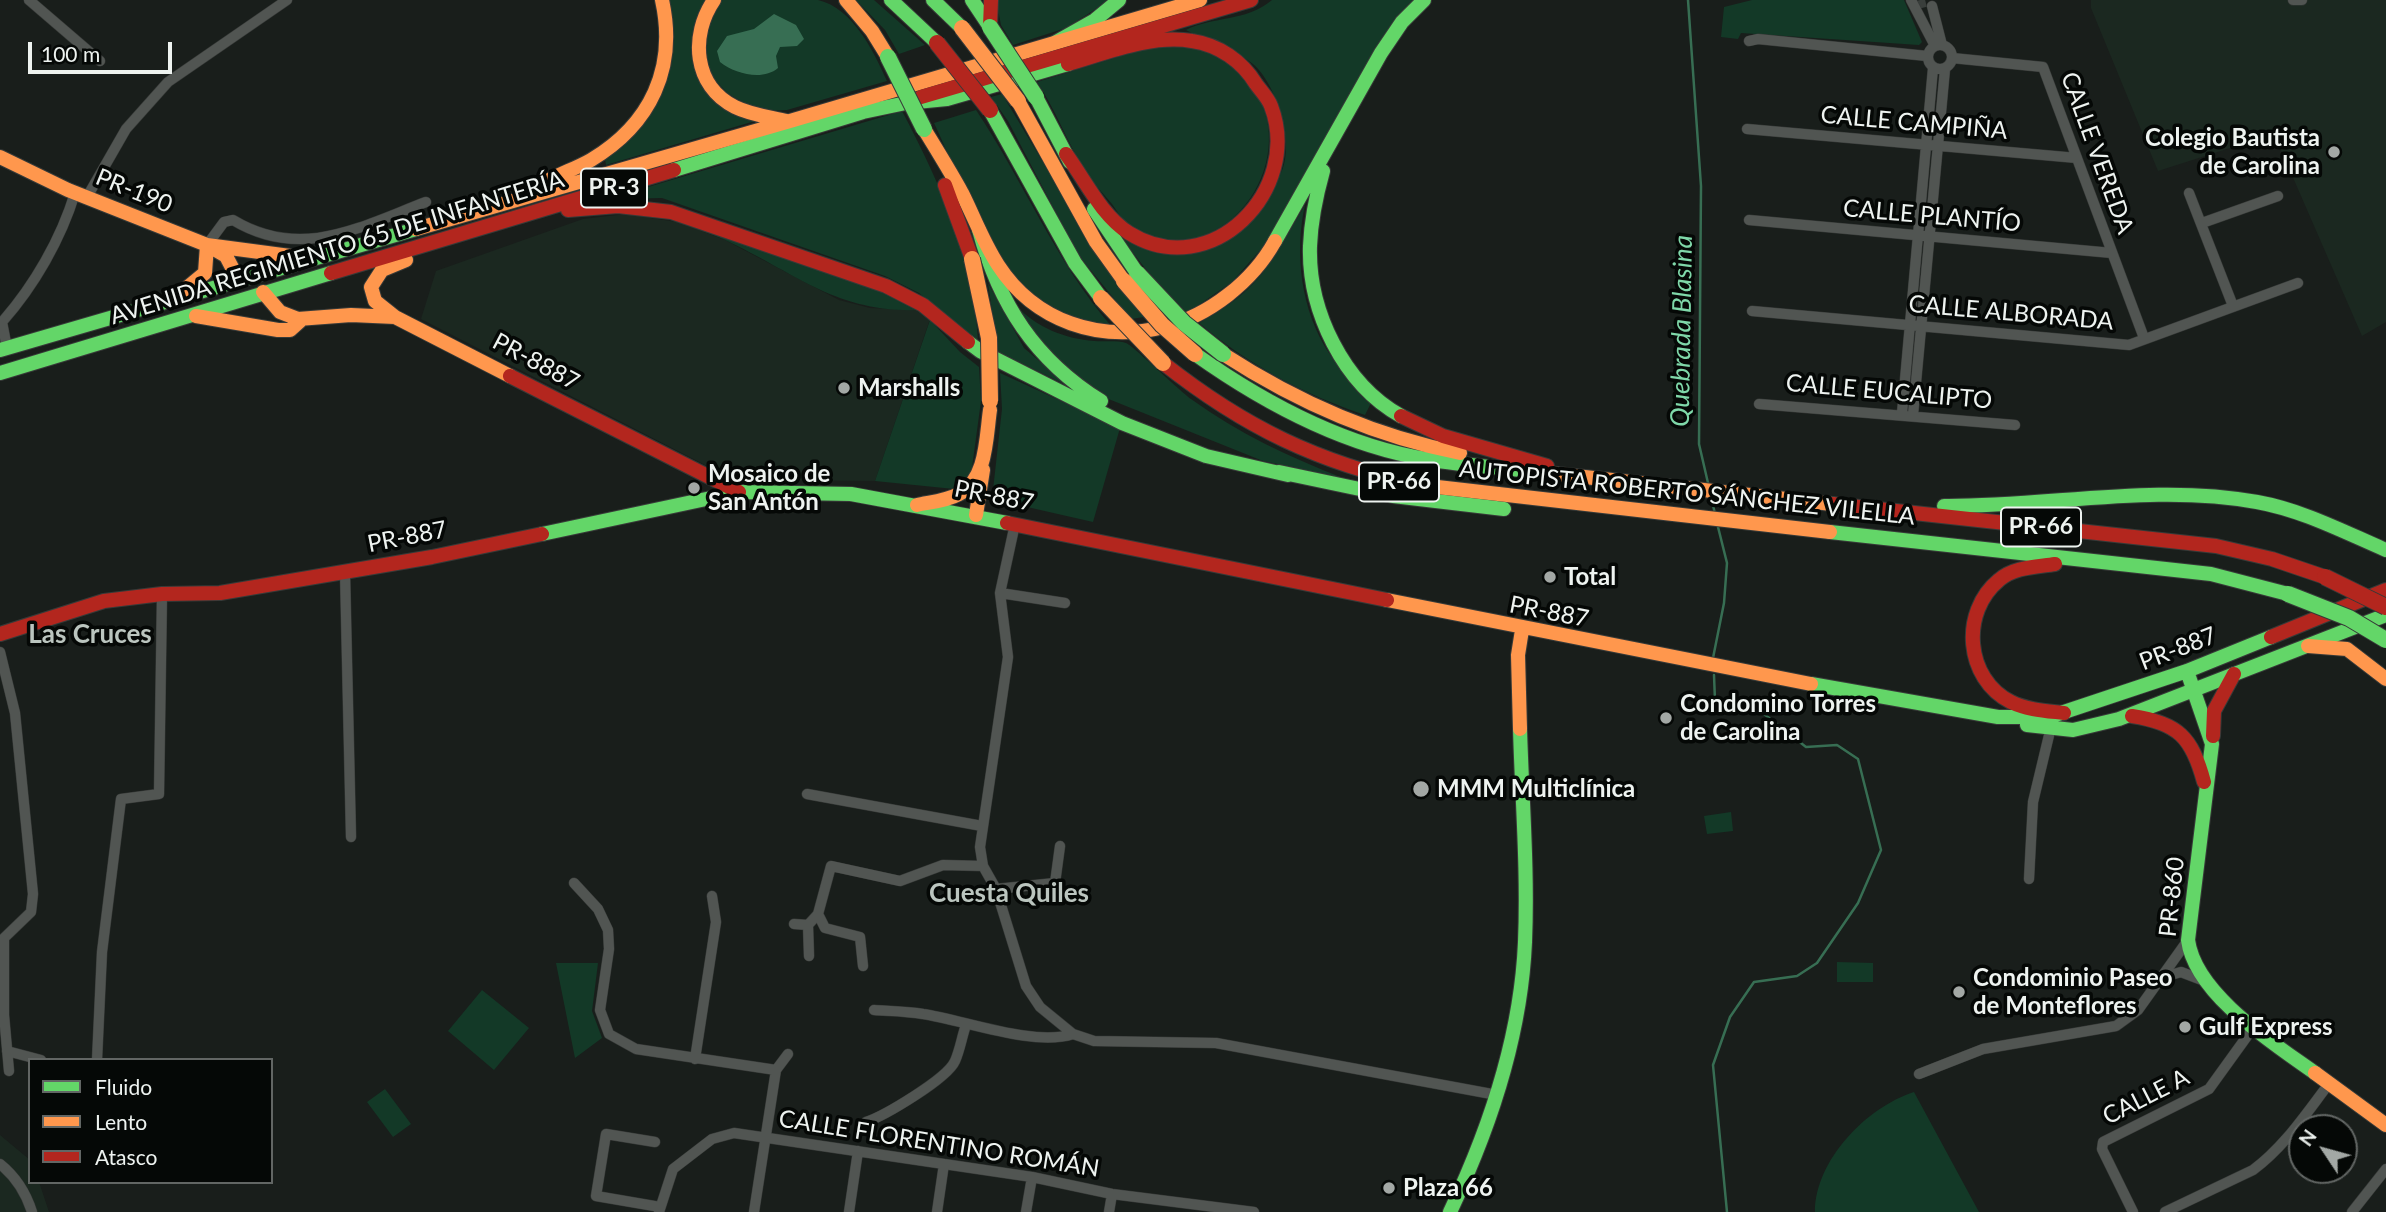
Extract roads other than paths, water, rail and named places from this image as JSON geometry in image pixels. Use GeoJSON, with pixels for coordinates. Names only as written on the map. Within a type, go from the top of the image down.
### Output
{"type":"FeatureCollection","features":[{"type":"Feature","properties":{"kind":"main road"},"geometry":{"type":"LineString","coordinates":[[522,201],[538,186],[605,151],[646,109],[662,78],[668,49],[668,31],[662,0]]}},
{"type":"Feature","properties":{"kind":"main road"},"geometry":{"type":"LineString","coordinates":[[714,0],[698,32],[698,62],[703,75],[731,104],[790,121]]}},
{"type":"Feature","properties":{"kind":"main road"},"geometry":{"type":"LineString","coordinates":[[833,0],[851,6],[888,57],[979,230],[1013,285],[1057,319],[1087,330],[1117,335],[1148,333],[1183,323],[1208,311],[1234,291],[1264,259],[1344,115],[1392,36],[1424,0]]}},
{"type":"Feature","properties":{"kind":"main road","name":"AUTOPISTA ROBERTO SÁNCHEZ VILELLA"},"geometry":{"type":"LineString","coordinates":[[891,0],[937,43],[990,110],[1075,263],[1101,298],[1163,363],[1206,397],[1268,435],[1358,472],[1465,492],[2211,574],[2288,594],[2349,618],[2386,640]]}},
{"type":"Feature","properties":{"kind":"main road","name":"AUTOPISTA ROBERTO SÁNCHEZ VILELLA"},"geometry":{"type":"LineString","coordinates":[[933,0],[962,28],[1018,101],[1096,242],[1130,277],[1162,325],[1195,354],[1257,398],[1313,426],[1368,446],[1425,459],[2216,546],[2272,559],[2325,577],[2386,607]]}},
{"type":"Feature","properties":{"kind":"main road"},"geometry":{"type":"LineString","coordinates":[[972,0],[1036,97],[1130,277],[1223,354],[1274,388],[1357,425],[1428,447],[1570,474]]}},
{"type":"Feature","properties":{"kind":"main road"},"geometry":{"type":"LineString","coordinates":[[990,27],[991,0]]}},
{"type":"Feature","properties":{"kind":"main road"},"geometry":{"type":"LineString","coordinates":[[1056,42],[1094,20],[1119,0]]}},
{"type":"Feature","properties":{"kind":"main road","name":"AVENIDA REGIMIENTO 65 DE INFANTERÍA"},"geometry":{"type":"LineString","coordinates":[[4,349],[522,201],[1200,0]]}},
{"type":"Feature","properties":{"kind":"main road","name":"AVENIDA REGIMIENTO 65 DE INFANTERÍA"},"geometry":{"type":"LineString","coordinates":[[0,373],[263,292],[1251,0]]}},
{"type":"Feature","properties":{"kind":"main road"},"geometry":{"type":"LineString","coordinates":[[898,104],[943,100],[1149,42],[1188,40],[1219,50],[1245,67],[1264,90],[1277,128],[1279,148],[1273,178],[1254,212],[1229,233],[1191,247],[1163,247],[1126,230],[1098,200],[1066,154]]}},
{"type":"Feature","properties":{"kind":"main road"},"geometry":{"type":"LineString","coordinates":[[1344,115],[1312,206],[1307,242],[1315,297],[1336,348],[1348,367],[1382,402],[1414,424],[1450,438],[1518,455],[1570,474]]}},
{"type":"Feature","properties":{"kind":"main road"},"geometry":{"type":"LineString","coordinates":[[924,129],[972,259],[989,338],[990,405],[987,450],[976,515]]}},
{"type":"Feature","properties":{"kind":"main road","name":"PR-190"},"geometry":{"type":"LineString","coordinates":[[0,157],[81,195],[207,245],[226,257],[239,281]]}},
{"type":"Feature","properties":{"kind":"main road"},"geometry":{"type":"LineString","coordinates":[[493,224],[531,220],[565,211],[618,206],[654,208],[692,218],[908,296],[979,351],[1122,423],[1206,456],[1288,475],[1429,501],[1634,520],[1663,514]]}},
{"type":"Feature","properties":{"kind":"main road"},"geometry":{"type":"LineString","coordinates":[[979,230],[989,267],[1012,317],[1033,348],[1056,372],[1126,414],[1288,475]]}},
{"type":"Feature","properties":{"kind":"main road"},"geometry":{"type":"LineString","coordinates":[[395,317],[375,301],[372,287],[374,279],[382,270],[455,235]]}},
{"type":"Feature","properties":{"kind":"main road"},"geometry":{"type":"LineString","coordinates":[[167,302],[205,273],[207,245],[312,260]]}},
{"type":"Feature","properties":{"kind":"main road"},"geometry":{"type":"LineString","coordinates":[[263,292],[273,310],[300,321]]}},
{"type":"Feature","properties":{"kind":"main road","name":"PR-8887"},"geometry":{"type":"LineString","coordinates":[[186,315],[232,320],[264,330],[290,330],[300,321],[347,315],[395,317],[739,492]]}},
{"type":"Feature","properties":{"kind":"main road"},"geometry":{"type":"LineString","coordinates":[[917,505],[957,495],[972,482],[982,456],[990,405]]}},
{"type":"Feature","properties":{"kind":"main road","name":"PR-887"},"geometry":{"type":"LineString","coordinates":[[0,635],[104,601],[162,594],[220,593],[345,572],[520,541],[599,521],[739,492],[851,494],[976,515],[1522,630],[1978,714],[2008,723],[2073,730],[2127,715],[2386,615]]}},
{"type":"Feature","properties":{"kind":"main road"},"geometry":{"type":"LineString","coordinates":[[1853,508],[2212,496],[2258,502],[2295,512],[2386,551]]}},
{"type":"Feature","properties":{"kind":"main road"},"geometry":{"type":"LineString","coordinates":[[2064,713],[2022,706],[1995,691],[1977,666],[1971,629],[1983,597],[2008,575],[2039,565],[2083,561]]}},
{"type":"Feature","properties":{"kind":"main road","name":"PR-887"},"geometry":{"type":"LineString","coordinates":[[1978,714],[2023,717],[2064,713],[2186,671],[2386,590]]}},
{"type":"Feature","properties":{"kind":"main road"},"geometry":{"type":"LineString","coordinates":[[1450,1212],[1473,1167],[1497,1095],[1519,1003],[1525,941],[1518,655],[1522,630]]}},
{"type":"Feature","properties":{"kind":"main road"},"geometry":{"type":"LineString","coordinates":[[2308,646],[2347,649],[2386,679]]}},
{"type":"Feature","properties":{"kind":"main road","name":"PR-860"},"geometry":{"type":"LineString","coordinates":[[2186,671],[2212,744],[2188,940],[2190,956],[2207,982],[2253,1028],[2386,1125]]}},
{"type":"Feature","properties":{"kind":"main road"},"geometry":{"type":"LineString","coordinates":[[2212,744],[2214,711],[2234,674]]}},
{"type":"Feature","properties":{"kind":"main road"},"geometry":{"type":"LineString","coordinates":[[2127,715],[2167,722],[2178,728],[2193,748],[2206,796]]}},
{"type":"Feature","properties":{"kind":"street"},"geometry":{"type":"LineString","coordinates":[[29,0],[100,61]]}},
{"type":"Feature","properties":{"kind":"street"},"geometry":{"type":"LineString","coordinates":[[4,349],[2,321],[17,304],[81,195],[126,129],[168,82],[287,0]]}},
{"type":"Feature","properties":{"kind":"street"},"geometry":{"type":"LineString","coordinates":[[1911,0],[1938,46],[1949,48],[1952,58],[1945,69],[1931,146]]}},
{"type":"Feature","properties":{"kind":"street"},"geometry":{"type":"LineString","coordinates":[[2293,0],[2302,0]]}},
{"type":"Feature","properties":{"kind":"street"},"geometry":{"type":"LineString","coordinates":[[1921,20],[1927,7],[1938,46]]}},
{"type":"Feature","properties":{"kind":"street"},"geometry":{"type":"LineString","coordinates":[[1749,41],[1758,39],[1927,56],[1938,46]]}},
{"type":"Feature","properties":{"kind":"street"},"geometry":{"type":"LineString","coordinates":[[1907,414],[1931,146],[1933,68],[1927,56]]}},
{"type":"Feature","properties":{"kind":"street","name":"CALLE VEREDA"},"geometry":{"type":"LineString","coordinates":[[1952,58],[2043,66],[2144,338]]}},
{"type":"Feature","properties":{"kind":"street"},"geometry":{"type":"LineString","coordinates":[[1933,68],[1945,69]]}},
{"type":"Feature","properties":{"kind":"street","name":"CALLE CAMPIÑA"},"geometry":{"type":"LineString","coordinates":[[1747,130],[2077,158]]}},
{"type":"Feature","properties":{"kind":"street"},"geometry":{"type":"LineString","coordinates":[[2189,193],[2233,306]]}},
{"type":"Feature","properties":{"kind":"street"},"geometry":{"type":"LineString","coordinates":[[2202,223],[2278,196]]}},
{"type":"Feature","properties":{"kind":"street"},"geometry":{"type":"LineString","coordinates":[[207,245],[224,222],[233,220],[251,231],[300,241],[346,232],[426,202]]}},
{"type":"Feature","properties":{"kind":"street","name":"CALLE PLANTÍO"},"geometry":{"type":"LineString","coordinates":[[1749,220],[2112,253]]}},
{"type":"Feature","properties":{"kind":"street","name":"CALLE ALBORADA"},"geometry":{"type":"LineString","coordinates":[[1752,311],[2129,345],[2298,283]]}},
{"type":"Feature","properties":{"kind":"street","name":"CALLE EUCALIPTO"},"geometry":{"type":"LineString","coordinates":[[1759,404],[1907,414],[2015,425]]}},
{"type":"Feature","properties":{"kind":"street"},"geometry":{"type":"LineString","coordinates":[[1015,524],[1000,593],[1007,657],[980,847],[984,866],[996,889],[1026,986],[1040,1007],[1073,1034],[1094,1041],[1216,1042],[1497,1095]]}},
{"type":"Feature","properties":{"kind":"street"},"geometry":{"type":"LineString","coordinates":[[345,572],[351,837]]}},
{"type":"Feature","properties":{"kind":"street"},"geometry":{"type":"LineString","coordinates":[[1000,593],[1065,603]]}},
{"type":"Feature","properties":{"kind":"street"},"geometry":{"type":"LineString","coordinates":[[97,1058],[102,952],[121,799],[159,794],[162,594]]}},
{"type":"Feature","properties":{"kind":"street"},"geometry":{"type":"LineString","coordinates":[[0,652],[15,713],[33,894],[31,912],[4,939],[9,1071]]}},
{"type":"Feature","properties":{"kind":"street"},"geometry":{"type":"LineString","coordinates":[[2029,879],[2033,802],[2051,727]]}},
{"type":"Feature","properties":{"kind":"street"},"geometry":{"type":"LineString","coordinates":[[807,794],[982,826]]}},
{"type":"Feature","properties":{"kind":"street"},"geometry":{"type":"LineString","coordinates":[[996,889],[1055,883],[1060,846]]}},
{"type":"Feature","properties":{"kind":"street"},"geometry":{"type":"LineString","coordinates":[[808,956],[808,925],[818,914],[831,866],[900,881],[943,865],[984,866]]}},
{"type":"Feature","properties":{"kind":"street"},"geometry":{"type":"LineString","coordinates":[[574,883],[598,909],[608,930],[609,949],[600,1010],[609,1034],[636,1049],[776,1070]]}},
{"type":"Feature","properties":{"kind":"street"},"geometry":{"type":"LineString","coordinates":[[695,1059],[716,922],[712,896]]}},
{"type":"Feature","properties":{"kind":"street"},"geometry":{"type":"LineString","coordinates":[[818,914],[825,928],[860,937],[863,966]]}},
{"type":"Feature","properties":{"kind":"street"},"geometry":{"type":"LineString","coordinates":[[794,924],[808,925]]}},
{"type":"Feature","properties":{"kind":"street"},"geometry":{"type":"LineString","coordinates":[[1919,1074],[1983,1049],[2116,1026],[2138,1010],[2188,940]]}},
{"type":"Feature","properties":{"kind":"street"},"geometry":{"type":"LineString","coordinates":[[2161,979],[2181,972],[2207,982]]}},
{"type":"Feature","properties":{"kind":"street"},"geometry":{"type":"LineString","coordinates":[[874,1010],[922,1013],[966,1024],[1058,1039],[1073,1034]]}},
{"type":"Feature","properties":{"kind":"street"},"geometry":{"type":"LineString","coordinates":[[866,1122],[877,1119],[939,1080],[954,1063],[966,1024]]}},
{"type":"Feature","properties":{"kind":"street","name":"CALLE A"},"geometry":{"type":"LineString","coordinates":[[2133,1212],[2102,1149],[2104,1142],[2209,1089],[2253,1028]]}},
{"type":"Feature","properties":{"kind":"street"},"geometry":{"type":"LineString","coordinates":[[7,1051],[33,1058]]}},
{"type":"Feature","properties":{"kind":"street"},"geometry":{"type":"LineString","coordinates":[[754,1212],[776,1070],[788,1054]]}},
{"type":"Feature","properties":{"kind":"street"},"geometry":{"type":"LineString","coordinates":[[2165,1212],[2253,1170],[2265,1161],[2281,1147],[2328,1085]]}},
{"type":"Feature","properties":{"kind":"street","name":"CALLE FLORENTINO ROMÁN"},"geometry":{"type":"LineString","coordinates":[[660,1210],[673,1169],[712,1139],[734,1133],[1032,1177],[1112,1194],[1210,1209],[1254,1212]]}},
{"type":"Feature","properties":{"kind":"street"},"geometry":{"type":"LineString","coordinates":[[655,1142],[606,1134],[596,1196],[660,1210]]}},
{"type":"Feature","properties":{"kind":"street"},"geometry":{"type":"LineString","coordinates":[[849,1212],[858,1151]]}},
{"type":"Feature","properties":{"kind":"street"},"geometry":{"type":"LineString","coordinates":[[0,1164],[10,1172],[27,1197],[32,1212]]}},
{"type":"Feature","properties":{"kind":"street"},"geometry":{"type":"LineString","coordinates":[[937,1212],[944,1164]]}},
{"type":"Feature","properties":{"kind":"street"},"geometry":{"type":"LineString","coordinates":[[2352,1212],[2386,1170]]}},
{"type":"Feature","properties":{"kind":"street"},"geometry":{"type":"LineString","coordinates":[[1026,1212],[1032,1177]]}},
{"type":"Feature","properties":{"kind":"street"},"geometry":{"type":"LineString","coordinates":[[1109,1212],[1112,1194]]}},
{"type":"Feature","properties":{"kind":"waterway","name":"Quebrada Blasina"},"geometry":{"type":"LineString","coordinates":[[1688,0],[1701,186],[1699,444],[1708,483]]}},
{"type":"Feature","properties":{"kind":"waterway","name":"Quebrada Blasina"},"geometry":{"type":"LineString","coordinates":[[1711,496],[1715,514]]}},
{"type":"Feature","properties":{"kind":"waterway","name":"Quebrada Blasina"},"geometry":{"type":"LineString","coordinates":[[1713,658],[1724,603],[1727,563],[1718,527]]}},
{"type":"Feature","properties":{"kind":"waterway","name":"Quebrada Blasina"},"geometry":{"type":"LineString","coordinates":[[1714,675],[1715,701],[1729,713],[1759,710],[1806,747],[1837,745],[1858,759],[1881,850],[1858,903],[1817,963],[1797,976],[1754,982],[1730,1017],[1713,1065],[1727,1212]]}},
{"type":"Feature","properties":{"kind":"tunnel"},"geometry":{"type":"LineString","coordinates":[[1920,0],[1922,8]]}},
{"type":"Feature","properties":{"kind":"place","name":"Colegio Bautista de Carolina"},"geometry":{"type":"Point","coordinates":[2334,152]}},
{"type":"Feature","properties":{"kind":"place","name":"Marshalls"},"geometry":{"type":"Point","coordinates":[844,388]}},
{"type":"Feature","properties":{"kind":"place","name":"Mosaico de San Antón"},"geometry":{"type":"Point","coordinates":[694,488]}},
{"type":"Feature","properties":{"kind":"place","name":"Total"},"geometry":{"type":"Point","coordinates":[1550,577]}},
{"type":"Feature","properties":{"kind":"place","name":"Condomino Torres de Carolina"},"geometry":{"type":"Point","coordinates":[1666,718]}},
{"type":"Feature","properties":{"kind":"place","name":"MMM Multiclínica"},"geometry":{"type":"Point","coordinates":[1421,789]}},
{"type":"Feature","properties":{"kind":"place","name":"Condominio Paseo de Monteflores"},"geometry":{"type":"Point","coordinates":[1959,992]}},
{"type":"Feature","properties":{"kind":"place","name":"Gulf Express"},"geometry":{"type":"Point","coordinates":[2185,1027]}},
{"type":"Feature","properties":{"kind":"place","name":"Plaza 66"},"geometry":{"type":"Point","coordinates":[1389,1188]}},
{"type":"Feature","properties":{"kind":"district","name":"Las Cruces"},"geometry":{"type":"Point","coordinates":[90,635]}},
{"type":"Feature","properties":{"kind":"district","name":"Cuesta Quiles"},"geometry":{"type":"Point","coordinates":[1009,894]}}]}
